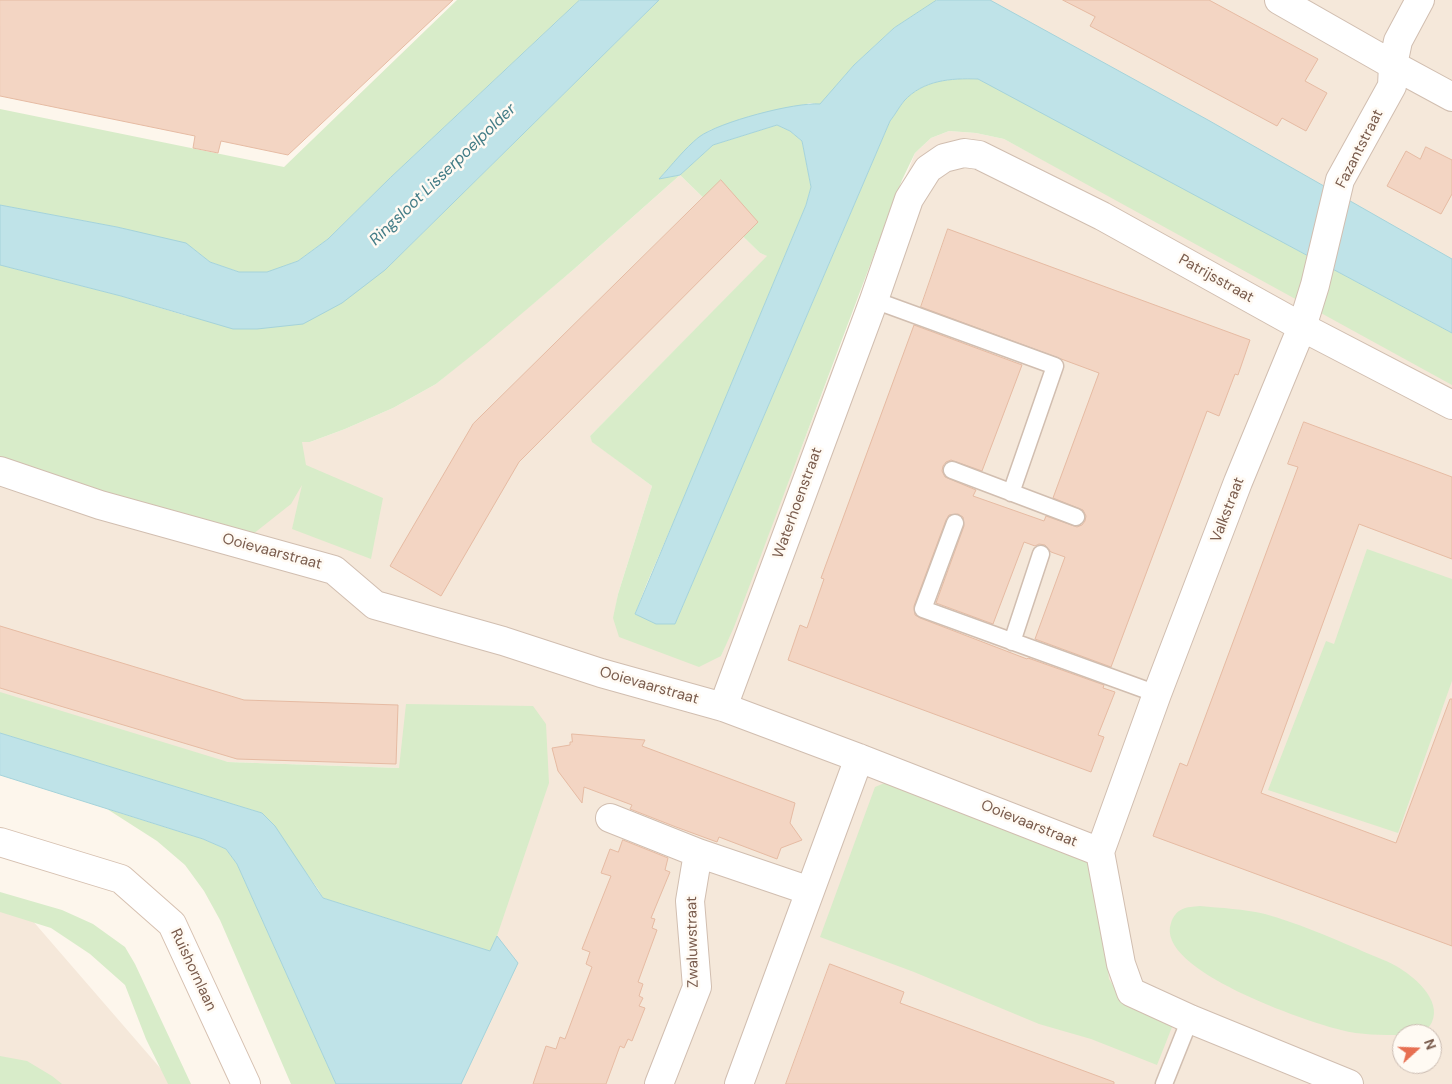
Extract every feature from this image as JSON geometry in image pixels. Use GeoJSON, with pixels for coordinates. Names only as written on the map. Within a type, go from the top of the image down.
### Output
{"type":"FeatureCollection","features":[{"type":"Feature","properties":{"kind":"street"},"geometry":{"type":"LineString","coordinates":[[1279,0],[1452,97]]}},
{"type":"Feature","properties":{"kind":"street","name":"Fazantstraat"},"geometry":{"type":"LineString","coordinates":[[1302,327],[1315,285],[1340,180],[1392,86],[1393,65],[1398,41],[1420,0]]}},
{"type":"Feature","properties":{"kind":"street","name":"Waterhoenstraat"},"geometry":{"type":"LineString","coordinates":[[723,707],[874,300],[908,199],[928,169],[944,158],[964,152],[979,155]]}},
{"type":"Feature","properties":{"kind":"street","name":"Patrijsstraat"},"geometry":{"type":"LineString","coordinates":[[979,155],[1102,216],[1302,327],[1452,405]]}},
{"type":"Feature","properties":{"kind":"street","name":"Valkstraat"},"geometry":{"type":"LineString","coordinates":[[1100,852],[1157,694],[1238,482],[1302,327]]}},
{"type":"Feature","properties":{"kind":"street","name":"Ooievaarstraat"},"geometry":{"type":"LineString","coordinates":[[0,472],[100,505],[334,570],[375,605],[503,641],[601,673],[723,707],[860,758],[1100,852]]}},
{"type":"Feature","properties":{"kind":"street"},"geometry":{"type":"LineString","coordinates":[[739,1084],[860,758]]}},
{"type":"Feature","properties":{"kind":"street"},"geometry":{"type":"LineString","coordinates":[[610,818],[698,853],[810,892]]}},
{"type":"Feature","properties":{"kind":"street","name":"Ruishornlaan"},"geometry":{"type":"LineString","coordinates":[[0,842],[121,880],[172,924],[246,1084]]}},
{"type":"Feature","properties":{"kind":"street"},"geometry":{"type":"LineString","coordinates":[[1100,852],[1121,964],[1131,992],[1319,1079],[1349,1084]]}},
{"type":"Feature","properties":{"kind":"street","name":"Zwaluwstraat"},"geometry":{"type":"LineString","coordinates":[[660,1084],[697,987],[690,901],[698,853]]}},
{"type":"Feature","properties":{"kind":"lane"},"geometry":{"type":"LineString","coordinates":[[874,300],[1055,366],[1011,493]]}},
{"type":"Feature","properties":{"kind":"lane"},"geometry":{"type":"LineString","coordinates":[[952,470],[1076,517]]}},
{"type":"Feature","properties":{"kind":"lane"},"geometry":{"type":"LineString","coordinates":[[955,523],[922,610],[1157,694]]}},
{"type":"Feature","properties":{"kind":"lane"},"geometry":{"type":"LineString","coordinates":[[1012,642],[1041,554]]}},
{"type":"Feature","properties":{"kind":"lane"},"geometry":{"type":"LineString","coordinates":[[1164,1084],[1190,1019]]}},
{"type":"Feature","properties":{"kind":"shaded area"},"geometry":{"type":"Polygon","coordinates":[[[989,0],[1452,0],[1452,268],[989,0]]]}},
{"type":"Feature","properties":{"kind":"shaded area"},"geometry":{"type":"Polygon","coordinates":[[[949,131],[976,133],[1004,139],[1452,379],[1452,1084],[431,1084],[399,768],[228,762],[0,715],[0,352],[310,442],[393,408],[436,384],[573,270],[680,175],[760,253],[768,256],[590,436],[593,442],[652,486],[618,594],[614,618],[721,656],[915,153],[931,138],[949,131]]]}},
{"type":"Feature","properties":{"kind":"shaded area"},"geometry":{"type":"Polygon","coordinates":[[[0,911],[32,920],[174,1084],[0,1084],[0,911]]]}},
{"type":"Feature","properties":{"kind":"green space"},"geometry":{"type":"Polygon","coordinates":[[[457,0],[580,0],[390,178],[328,239],[298,261],[266,273],[239,272],[210,262],[191,247],[117,227],[0,205],[0,109],[284,167],[457,0]]]}},
{"type":"Feature","properties":{"kind":"green space"},"geometry":{"type":"Polygon","coordinates":[[[659,0],[937,0],[894,28],[854,65],[820,105],[810,103],[710,130],[698,138],[660,178],[680,175],[573,270],[436,384],[393,408],[345,429],[310,442],[302,442],[306,465],[383,498],[371,559],[292,529],[302,485],[291,504],[248,538],[0,466],[0,265],[121,296],[187,316],[385,270],[659,0]]]}},
{"type":"Feature","properties":{"kind":"green space"},"geometry":{"type":"Polygon","coordinates":[[[978,79],[1170,171],[1288,245],[1452,333],[1452,385],[1004,139],[976,133],[949,131],[931,138],[915,153],[902,180],[734,627],[721,656],[699,667],[619,637],[613,618],[618,594],[652,486],[592,442],[590,436],[767,256],[760,253],[680,175],[713,145],[777,125],[790,131],[802,141],[811,187],[806,205],[635,614],[675,624],[890,121],[904,101],[912,94],[938,82],[978,79]]]}},
{"type":"Feature","properties":{"kind":"green space"},"geometry":{"type":"Polygon","coordinates":[[[1367,549],[1452,579],[1452,681],[1398,833],[1268,790],[1326,641],[1334,644],[1367,549]]]}},
{"type":"Feature","properties":{"kind":"green space"},"geometry":{"type":"Polygon","coordinates":[[[0,692],[228,762],[399,768],[406,704],[533,706],[546,724],[549,783],[497,936],[490,951],[323,898],[262,813],[0,733],[0,692]]]}},
{"type":"Feature","properties":{"kind":"green space"},"geometry":{"type":"Polygon","coordinates":[[[887,782],[1086,858],[1097,869],[1109,979],[1121,998],[1174,1022],[1157,1065],[1091,1039],[1039,1024],[914,972],[820,937],[875,787],[887,782]]]}},
{"type":"Feature","properties":{"kind":"green space"},"geometry":{"type":"Polygon","coordinates":[[[107,809],[203,839],[226,849],[237,864],[336,1084],[291,1084],[220,920],[204,891],[185,865],[157,841],[107,809]]]}},
{"type":"Feature","properties":{"kind":"green space"},"geometry":{"type":"Polygon","coordinates":[[[0,892],[62,910],[93,924],[125,947],[135,964],[191,1084],[168,1084],[146,1039],[125,985],[90,954],[51,928],[0,912],[0,892]]]}},
{"type":"Feature","properties":{"kind":"green space"},"geometry":{"type":"Polygon","coordinates":[[[1200,906],[1265,914],[1323,935],[1391,964],[1411,976],[1430,997],[1434,1014],[1432,1022],[1430,1024],[1392,1024],[1392,1035],[1356,1033],[1298,1017],[1237,991],[1209,975],[1186,958],[1172,941],[1171,923],[1173,918],[1179,911],[1200,906]]]}},
{"type":"Feature","properties":{"kind":"green space"},"geometry":{"type":"Polygon","coordinates":[[[0,1056],[27,1061],[62,1084],[0,1084],[0,1056]]]}},
{"type":"Feature","properties":{"kind":"water","name":"Ringsloot Lisserpoelpolder"},"geometry":{"type":"Polygon","coordinates":[[[580,0],[659,0],[385,270],[342,303],[303,324],[257,329],[233,329],[121,296],[0,265],[0,205],[117,227],[186,243],[210,262],[239,272],[267,272],[298,261],[328,239],[390,178],[580,0]]]}},
{"type":"Feature","properties":{"kind":"water"},"geometry":{"type":"Polygon","coordinates":[[[937,0],[990,0],[1208,120],[1452,259],[1452,333],[978,79],[948,80],[929,85],[912,94],[904,101],[890,121],[675,624],[656,624],[635,614],[806,205],[811,187],[802,141],[790,131],[777,125],[713,145],[680,175],[659,179],[688,147],[709,131],[739,119],[758,114],[793,106],[820,104],[854,65],[894,28],[937,0]]]}},
{"type":"Feature","properties":{"kind":"water"},"geometry":{"type":"Polygon","coordinates":[[[0,733],[262,813],[275,826],[323,898],[490,951],[497,936],[518,963],[461,1084],[336,1084],[237,864],[226,849],[203,839],[0,775],[0,733]]]}},
{"type":"Feature","properties":{"kind":"building"},"geometry":{"type":"Polygon","coordinates":[[[0,0],[453,0],[288,155],[221,141],[218,153],[193,148],[195,136],[0,96],[0,0]]]}},
{"type":"Feature","properties":{"kind":"building"},"geometry":{"type":"Polygon","coordinates":[[[1063,0],[1209,0],[1318,59],[1305,81],[1327,93],[1306,131],[1282,118],[1277,126],[1090,26],[1095,17],[1063,0]]]}},
{"type":"Feature","properties":{"kind":"building"},"geometry":{"type":"Polygon","coordinates":[[[1426,147],[1452,160],[1452,194],[1441,214],[1387,186],[1406,151],[1420,159],[1426,147]]]}},
{"type":"Feature","properties":{"kind":"building"},"geometry":{"type":"Polygon","coordinates":[[[721,180],[758,222],[519,462],[441,596],[390,566],[473,424],[721,180]]]}},
{"type":"Feature","properties":{"kind":"building"},"geometry":{"type":"Polygon","coordinates":[[[948,229],[1250,340],[1238,375],[1235,374],[1219,416],[1207,411],[1111,667],[1035,639],[1065,557],[1051,552],[1045,545],[1039,544],[1035,546],[1024,542],[993,624],[936,603],[964,526],[963,517],[958,514],[949,515],[946,520],[914,606],[915,615],[920,618],[1027,659],[1104,685],[1103,688],[1115,692],[1098,735],[1104,737],[1091,772],[788,660],[800,625],[807,628],[824,579],[821,578],[914,325],[1022,365],[982,471],[951,460],[943,466],[942,471],[945,477],[976,490],[973,496],[1044,521],[1046,516],[1077,527],[1085,521],[1086,516],[1083,510],[1053,498],[1099,373],[921,307],[948,229]]]}},
{"type":"Feature","properties":{"kind":"building"},"geometry":{"type":"Polygon","coordinates":[[[1304,422],[1452,477],[1452,559],[1359,524],[1261,793],[1396,843],[1450,699],[1452,699],[1452,946],[1153,836],[1180,763],[1187,766],[1298,467],[1288,464],[1304,422]]]}},
{"type":"Feature","properties":{"kind":"building"},"geometry":{"type":"Polygon","coordinates":[[[0,626],[244,700],[398,705],[396,764],[237,759],[0,688],[0,626]]]}},
{"type":"Feature","properties":{"kind":"building"},"geometry":{"type":"Polygon","coordinates":[[[572,734],[645,740],[642,746],[795,803],[790,823],[802,840],[781,848],[777,859],[719,837],[717,842],[676,827],[630,809],[632,805],[584,787],[582,803],[558,771],[552,748],[570,745],[572,734]]]}},
{"type":"Feature","properties":{"kind":"building"},"geometry":{"type":"Polygon","coordinates":[[[623,840],[668,858],[665,870],[670,872],[651,918],[655,919],[652,928],[657,930],[638,982],[643,984],[639,996],[643,998],[639,1006],[645,1008],[632,1041],[628,1039],[624,1048],[620,1046],[606,1084],[533,1084],[546,1046],[556,1049],[560,1037],[565,1039],[592,967],[586,964],[590,952],[582,949],[611,876],[601,873],[610,849],[618,852],[623,840]]]}},
{"type":"Feature","properties":{"kind":"building"},"geometry":{"type":"Polygon","coordinates":[[[830,964],[904,992],[900,1003],[1114,1082],[1114,1084],[786,1084],[830,964]]]}}]}
